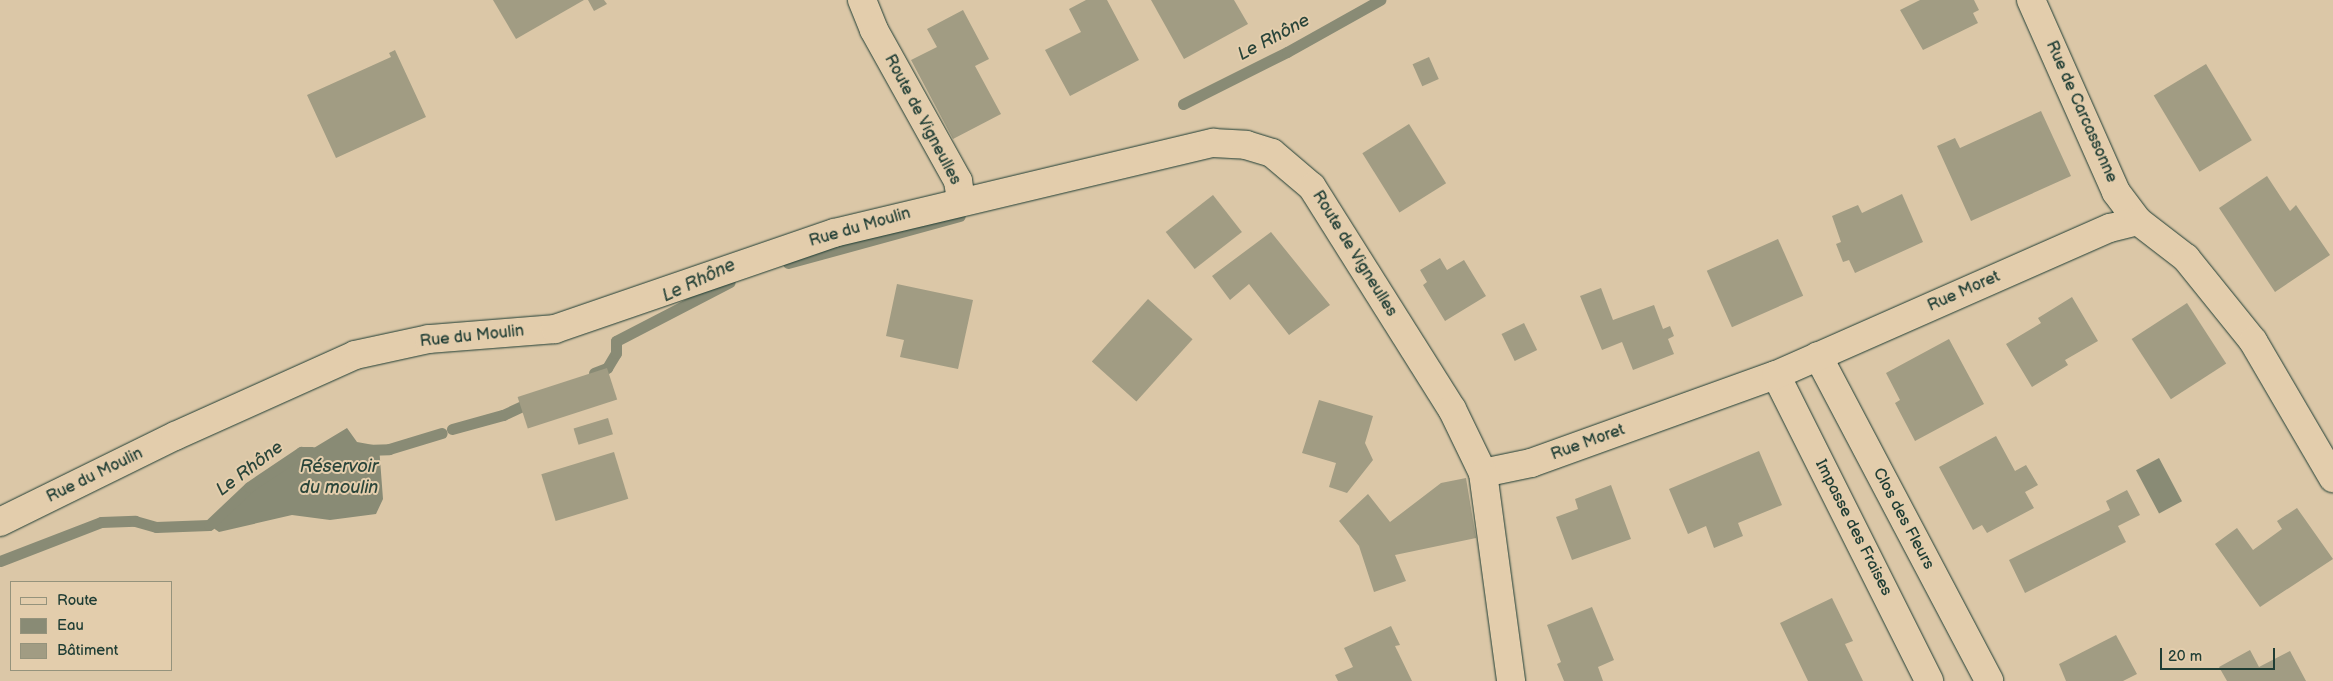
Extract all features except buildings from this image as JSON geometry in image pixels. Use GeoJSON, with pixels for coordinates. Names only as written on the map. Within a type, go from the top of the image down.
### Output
{"type":"FeatureCollection","features":[{"type":"Feature","properties":{"kind":"street","name":"Route de Vigneulles"},"geometry":{"type":"LineString","coordinates":[[862,0],[874,30],[958,181],[961,200],[1213,143],[1246,145],[1272,153],[1312,187],[1452,409],[1483,473],[1511,681]]}},
{"type":"Feature","properties":{"kind":"street","name":"Rue de Carcassonne"},"geometry":{"type":"LineString","coordinates":[[2031,0],[2116,192],[2138,221]]}},
{"type":"Feature","properties":{"kind":"street","name":"Rue du Moulin"},"geometry":{"type":"LineString","coordinates":[[0,522],[176,436],[355,356],[429,339],[555,329],[834,233],[961,200]]}},
{"type":"Feature","properties":{"kind":"street","name":"Rue Moret"},"geometry":{"type":"LineString","coordinates":[[1483,473],[1531,463],[1776,375],[2110,228],[2138,221]]}},
{"type":"Feature","properties":{"kind":"street"},"geometry":{"type":"LineString","coordinates":[[2138,221],[2186,258],[2253,341],[2333,478]]}},
{"type":"Feature","properties":{"kind":"street","name":"Clos des Fleurs"},"geometry":{"type":"LineString","coordinates":[[1818,356],[1989,681]]}},
{"type":"Feature","properties":{"kind":"street","name":"Impasse des Fraises"},"geometry":{"type":"LineString","coordinates":[[1776,375],[1929,681]]}},
{"type":"Feature","properties":{"kind":"water","name":"Réservoir du moulin"},"geometry":{"type":"Polygon","coordinates":[[[347,428],[357,442],[379,446],[383,499],[376,514],[330,520],[292,515],[219,532],[209,525],[249,487],[347,428]]]}},
{"type":"Feature","properties":{"kind":"water"},"geometry":{"type":"Polygon","coordinates":[[[2159,458],[2182,501],[2159,513],[2136,470],[2159,458]]]}},
{"type":"Feature","properties":{"kind":"waterway","name":"Le Rhône"},"geometry":{"type":"LineString","coordinates":[[1183,104],[1287,52],[1380,0]]}},
{"type":"Feature","properties":{"kind":"waterway","name":"Le Rhône"},"geometry":{"type":"LineString","coordinates":[[788,263],[960,216]]}},
{"type":"Feature","properties":{"kind":"waterway","name":"Le Rhône"},"geometry":{"type":"LineString","coordinates":[[594,373],[607,368],[616,353],[616,341],[730,282]]}},
{"type":"Feature","properties":{"kind":"waterway","name":"Le Rhône"},"geometry":{"type":"LineString","coordinates":[[452,429],[503,415],[533,401]]}},
{"type":"Feature","properties":{"kind":"waterway","name":"Le Rhône"},"geometry":{"type":"LineString","coordinates":[[365,450],[389,449],[442,433]]}},
{"type":"Feature","properties":{"kind":"waterway","name":"Le Rhône"},"geometry":{"type":"LineString","coordinates":[[0,561],[101,522],[135,521],[156,527],[209,525],[249,487],[301,452],[312,452]]}}]}
